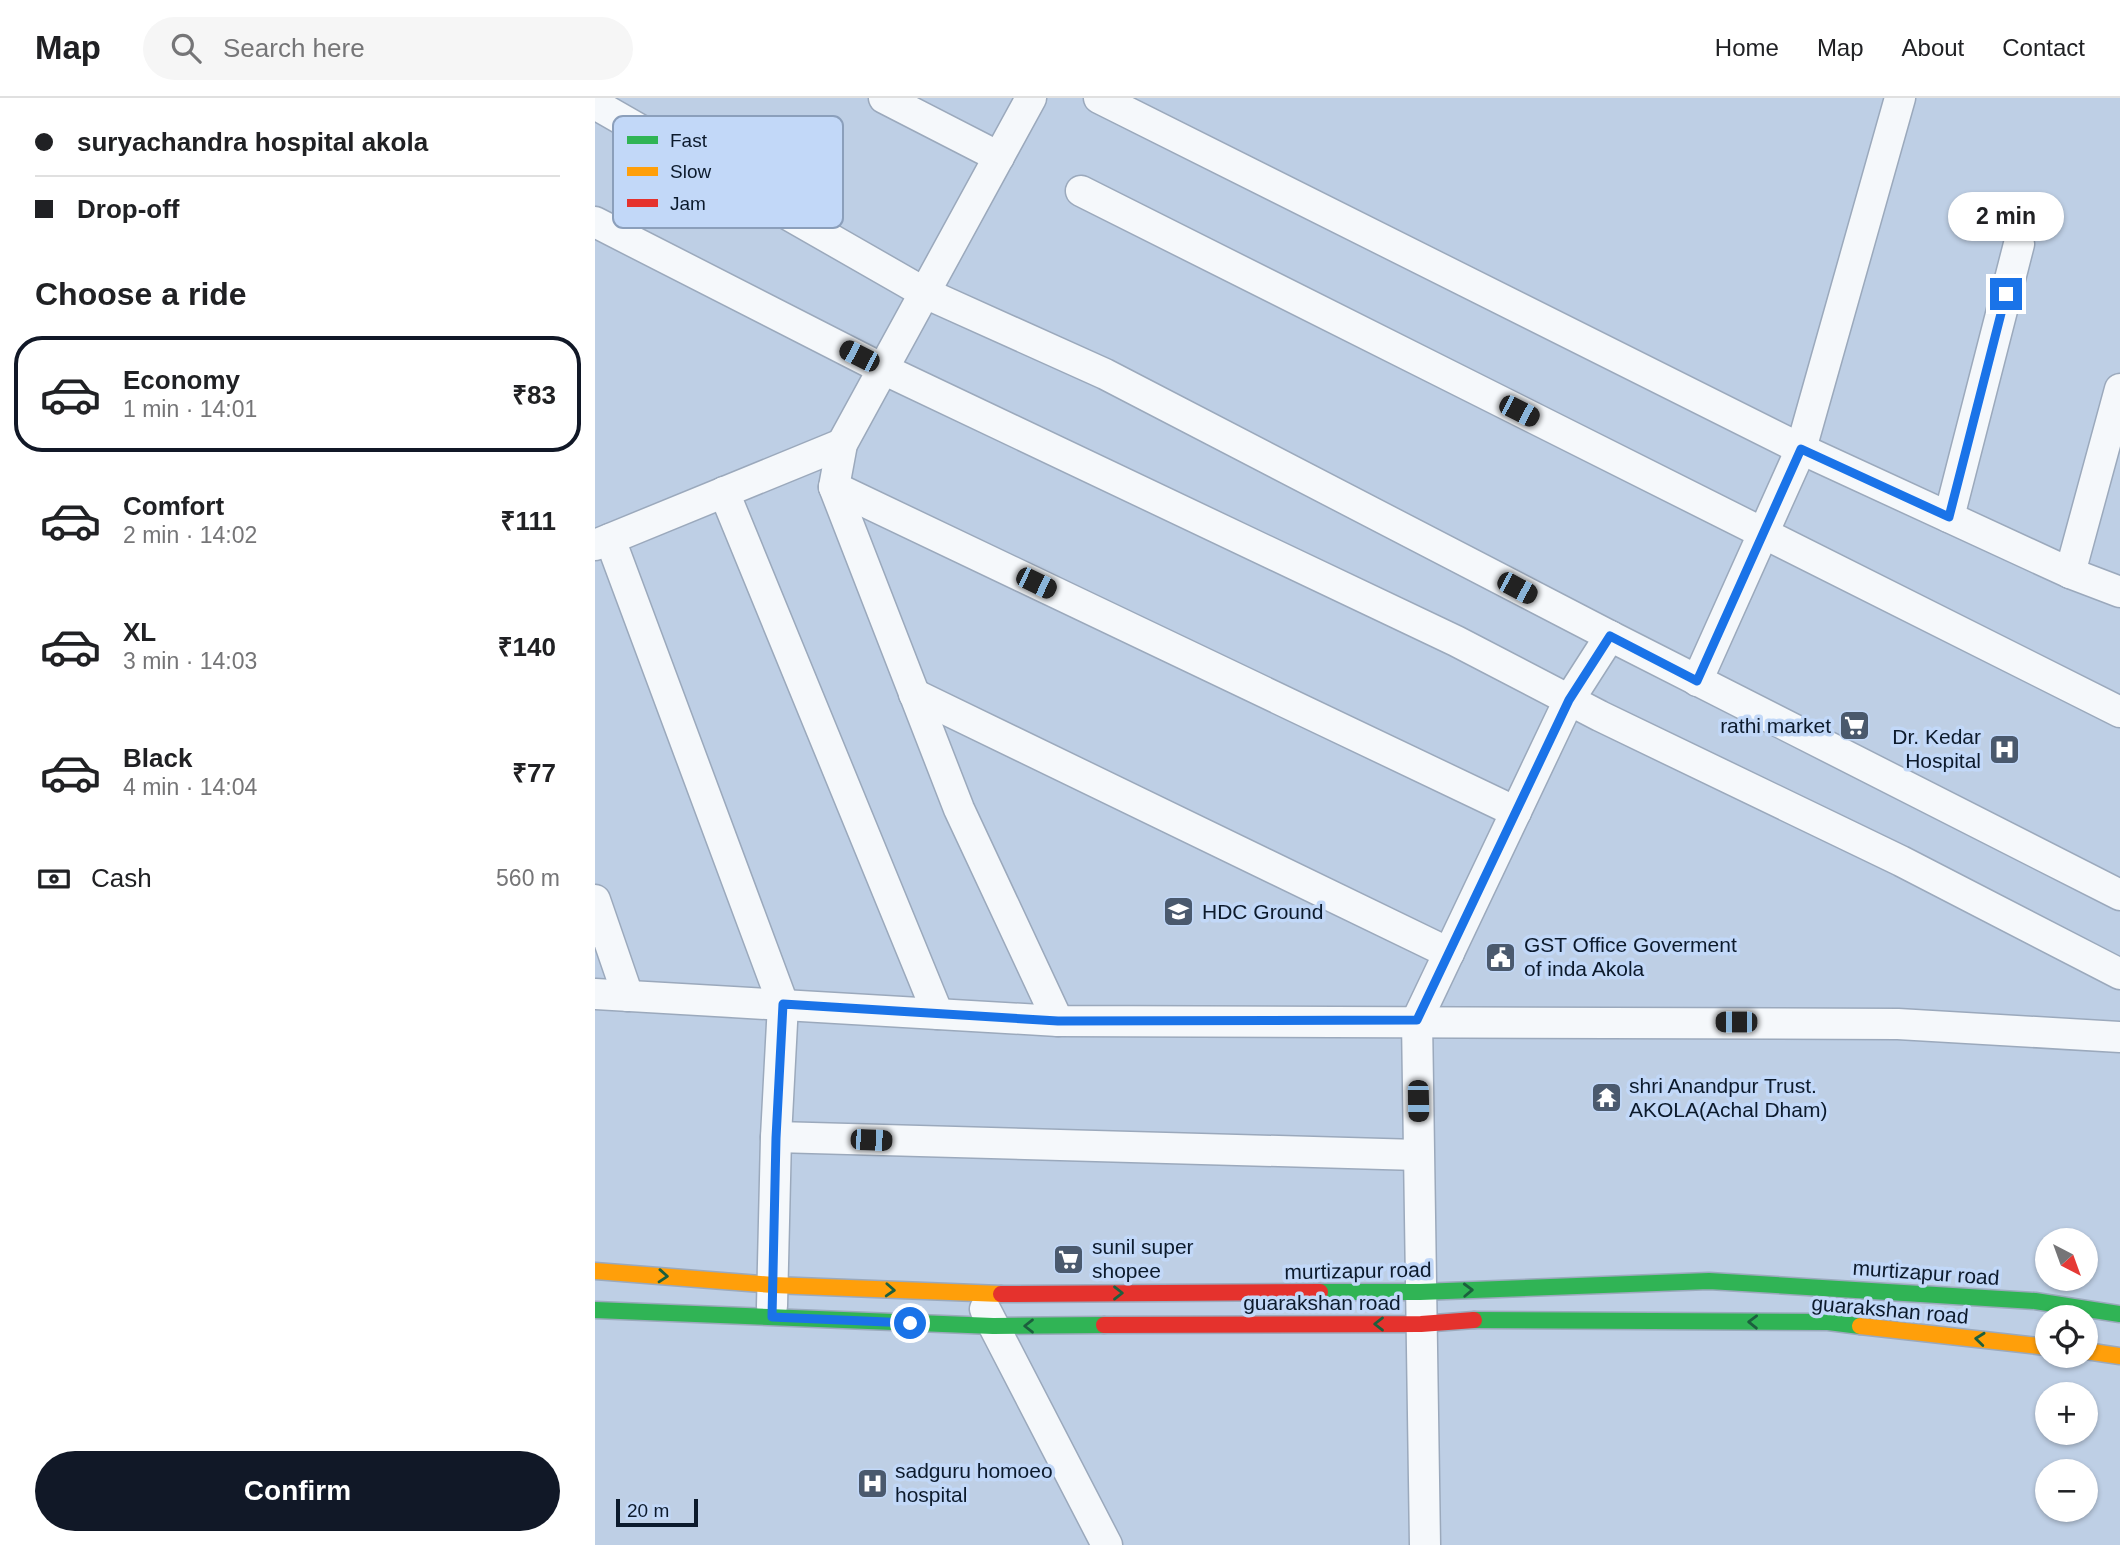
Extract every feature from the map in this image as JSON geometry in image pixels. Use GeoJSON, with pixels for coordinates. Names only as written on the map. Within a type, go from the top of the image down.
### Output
{"type":"FeatureCollection","features":[{"type":"Feature","properties":{"kind":"street"},"geometry":{"type":"LineString","coordinates":[[884,98],[999,156]]}},
{"type":"Feature","properties":{"kind":"street"},"geometry":{"type":"LineString","coordinates":[[1031,98],[842,444],[834,487],[959,809],[1058,1021]]}},
{"type":"Feature","properties":{"kind":"street"},"geometry":{"type":"LineString","coordinates":[[1099,98],[1801,449],[2070,573],[2120,592]]}},
{"type":"Feature","properties":{"kind":"street"},"geometry":{"type":"LineString","coordinates":[[1697,681],[1801,449],[1900,98]]}},
{"type":"Feature","properties":{"kind":"street"},"geometry":{"type":"LineString","coordinates":[[595,104],[616,116]]}},
{"type":"Feature","properties":{"kind":"street"},"geometry":{"type":"LineString","coordinates":[[1081,191],[2120,712]]}},
{"type":"Feature","properties":{"kind":"street"},"geometry":{"type":"LineString","coordinates":[[595,222],[883,369],[1457,641],[1569,700],[1901,861],[2120,974]]}},
{"type":"Feature","properties":{"kind":"street"},"geometry":{"type":"LineString","coordinates":[[812,228],[925,293],[1105,374],[1697,681],[2120,895]]}},
{"type":"Feature","properties":{"kind":"street"},"geometry":{"type":"LineString","coordinates":[[1949,517],[2019,244]]}},
{"type":"Feature","properties":{"kind":"street"},"geometry":{"type":"LineString","coordinates":[[2070,573],[2120,389]]}},
{"type":"Feature","properties":{"kind":"street"},"geometry":{"type":"LineString","coordinates":[[772,1317],[776,1138],[783,1004],[602,542],[842,444]]}},
{"type":"Feature","properties":{"kind":"street"},"geometry":{"type":"LineString","coordinates":[[834,487],[1516,812]]}},
{"type":"Feature","properties":{"kind":"street"},"geometry":{"type":"LineString","coordinates":[[724,492],[937,1014]]}},
{"type":"Feature","properties":{"kind":"street"},"geometry":{"type":"LineString","coordinates":[[1425,1545],[1417,1020],[1569,700],[1610,636]]}},
{"type":"Feature","properties":{"kind":"street"},"geometry":{"type":"LineString","coordinates":[[914,694],[1449,953]]}},
{"type":"Feature","properties":{"kind":"street"},"geometry":{"type":"LineString","coordinates":[[595,900],[628,996]]}},
{"type":"Feature","properties":{"kind":"street"},"geometry":{"type":"LineString","coordinates":[[595,994],[1058,1021],[1417,1020],[1898,1024],[2120,1037]]}},
{"type":"Feature","properties":{"kind":"street"},"geometry":{"type":"LineString","coordinates":[[776,1138],[1419,1155]]}},
{"type":"Feature","properties":{"kind":"street","name":"murtizapur road"},"geometry":{"type":"LineString","coordinates":[[595,1272],[979,1294],[1420,1292],[1709,1281],[2035,1301],[2120,1314]]}},
{"type":"Feature","properties":{"kind":"street"},"geometry":{"type":"LineString","coordinates":[[979,1294],[1107,1545]]}},
{"type":"Feature","properties":{"kind":"street","name":"guarakshan road"},"geometry":{"type":"LineString","coordinates":[[595,1310],[993,1326],[1420,1324],[1484,1319],[1828,1322],[2035,1346]]}},
{"type":"Feature","properties":{"kind":"street"},"geometry":{"type":"LineString","coordinates":[[2098,1353],[2120,1356]]}},
{"type":"Feature","properties":{"kind":"traffic: fast"},"geometry":{"type":"LineString","coordinates":[[1320,1292],[1420,1292],[1709,1281],[2035,1301],[2120,1314]]}},
{"type":"Feature","properties":{"kind":"traffic: fast"},"geometry":{"type":"LineString","coordinates":[[595,1310],[993,1326],[1104,1325]]}},
{"type":"Feature","properties":{"kind":"traffic: fast"},"geometry":{"type":"LineString","coordinates":[[1474,1320],[1828,1322],[1860,1326]]}},
{"type":"Feature","properties":{"kind":"traffic: slow"},"geometry":{"type":"LineString","coordinates":[[595,1271],[773,1285],[1001,1294]]}},
{"type":"Feature","properties":{"kind":"traffic: slow"},"geometry":{"type":"LineString","coordinates":[[1860,1326],[2035,1346]]}},
{"type":"Feature","properties":{"kind":"traffic: slow"},"geometry":{"type":"LineString","coordinates":[[2098,1353],[2120,1356]]}},
{"type":"Feature","properties":{"kind":"traffic: jam"},"geometry":{"type":"LineString","coordinates":[[1001,1294],[1320,1292]]}},
{"type":"Feature","properties":{"kind":"traffic: jam"},"geometry":{"type":"LineString","coordinates":[[1104,1325],[1421,1324],[1474,1320]]}},
{"type":"Feature","properties":{"kind":"place","name":"rathi market"},"geometry":{"type":"Point","coordinates":[1854,726]}},
{"type":"Feature","properties":{"kind":"place","name":"Dr. Kedar Hospital"},"geometry":{"type":"Point","coordinates":[2004,749]}},
{"type":"Feature","properties":{"kind":"place","name":"HDC Ground"},"geometry":{"type":"Point","coordinates":[1179,912]}},
{"type":"Feature","properties":{"kind":"place","name":"GST Office Goverment of inda Akola"},"geometry":{"type":"Point","coordinates":[1501,957]}},
{"type":"Feature","properties":{"kind":"place","name":"shri Anandpur Trust. AKOLA(Achal Dham)"},"geometry":{"type":"Point","coordinates":[1606,1098]}},
{"type":"Feature","properties":{"kind":"place","name":"sunil super shopee"},"geometry":{"type":"Point","coordinates":[1069,1259]}},
{"type":"Feature","properties":{"kind":"place","name":"sadguru homoeo hospital"},"geometry":{"type":"Point","coordinates":[872,1483]}},
{"type":"Feature","properties":{"kind":"route"},"geometry":{"type":"LineString","coordinates":[[910,1323],[772,1317],[776,1138],[783,1004],[1058,1021],[1417,1020],[1569,700],[1610,636],[1697,681],[1801,449],[1949,517],[2006,294]]}}]}
